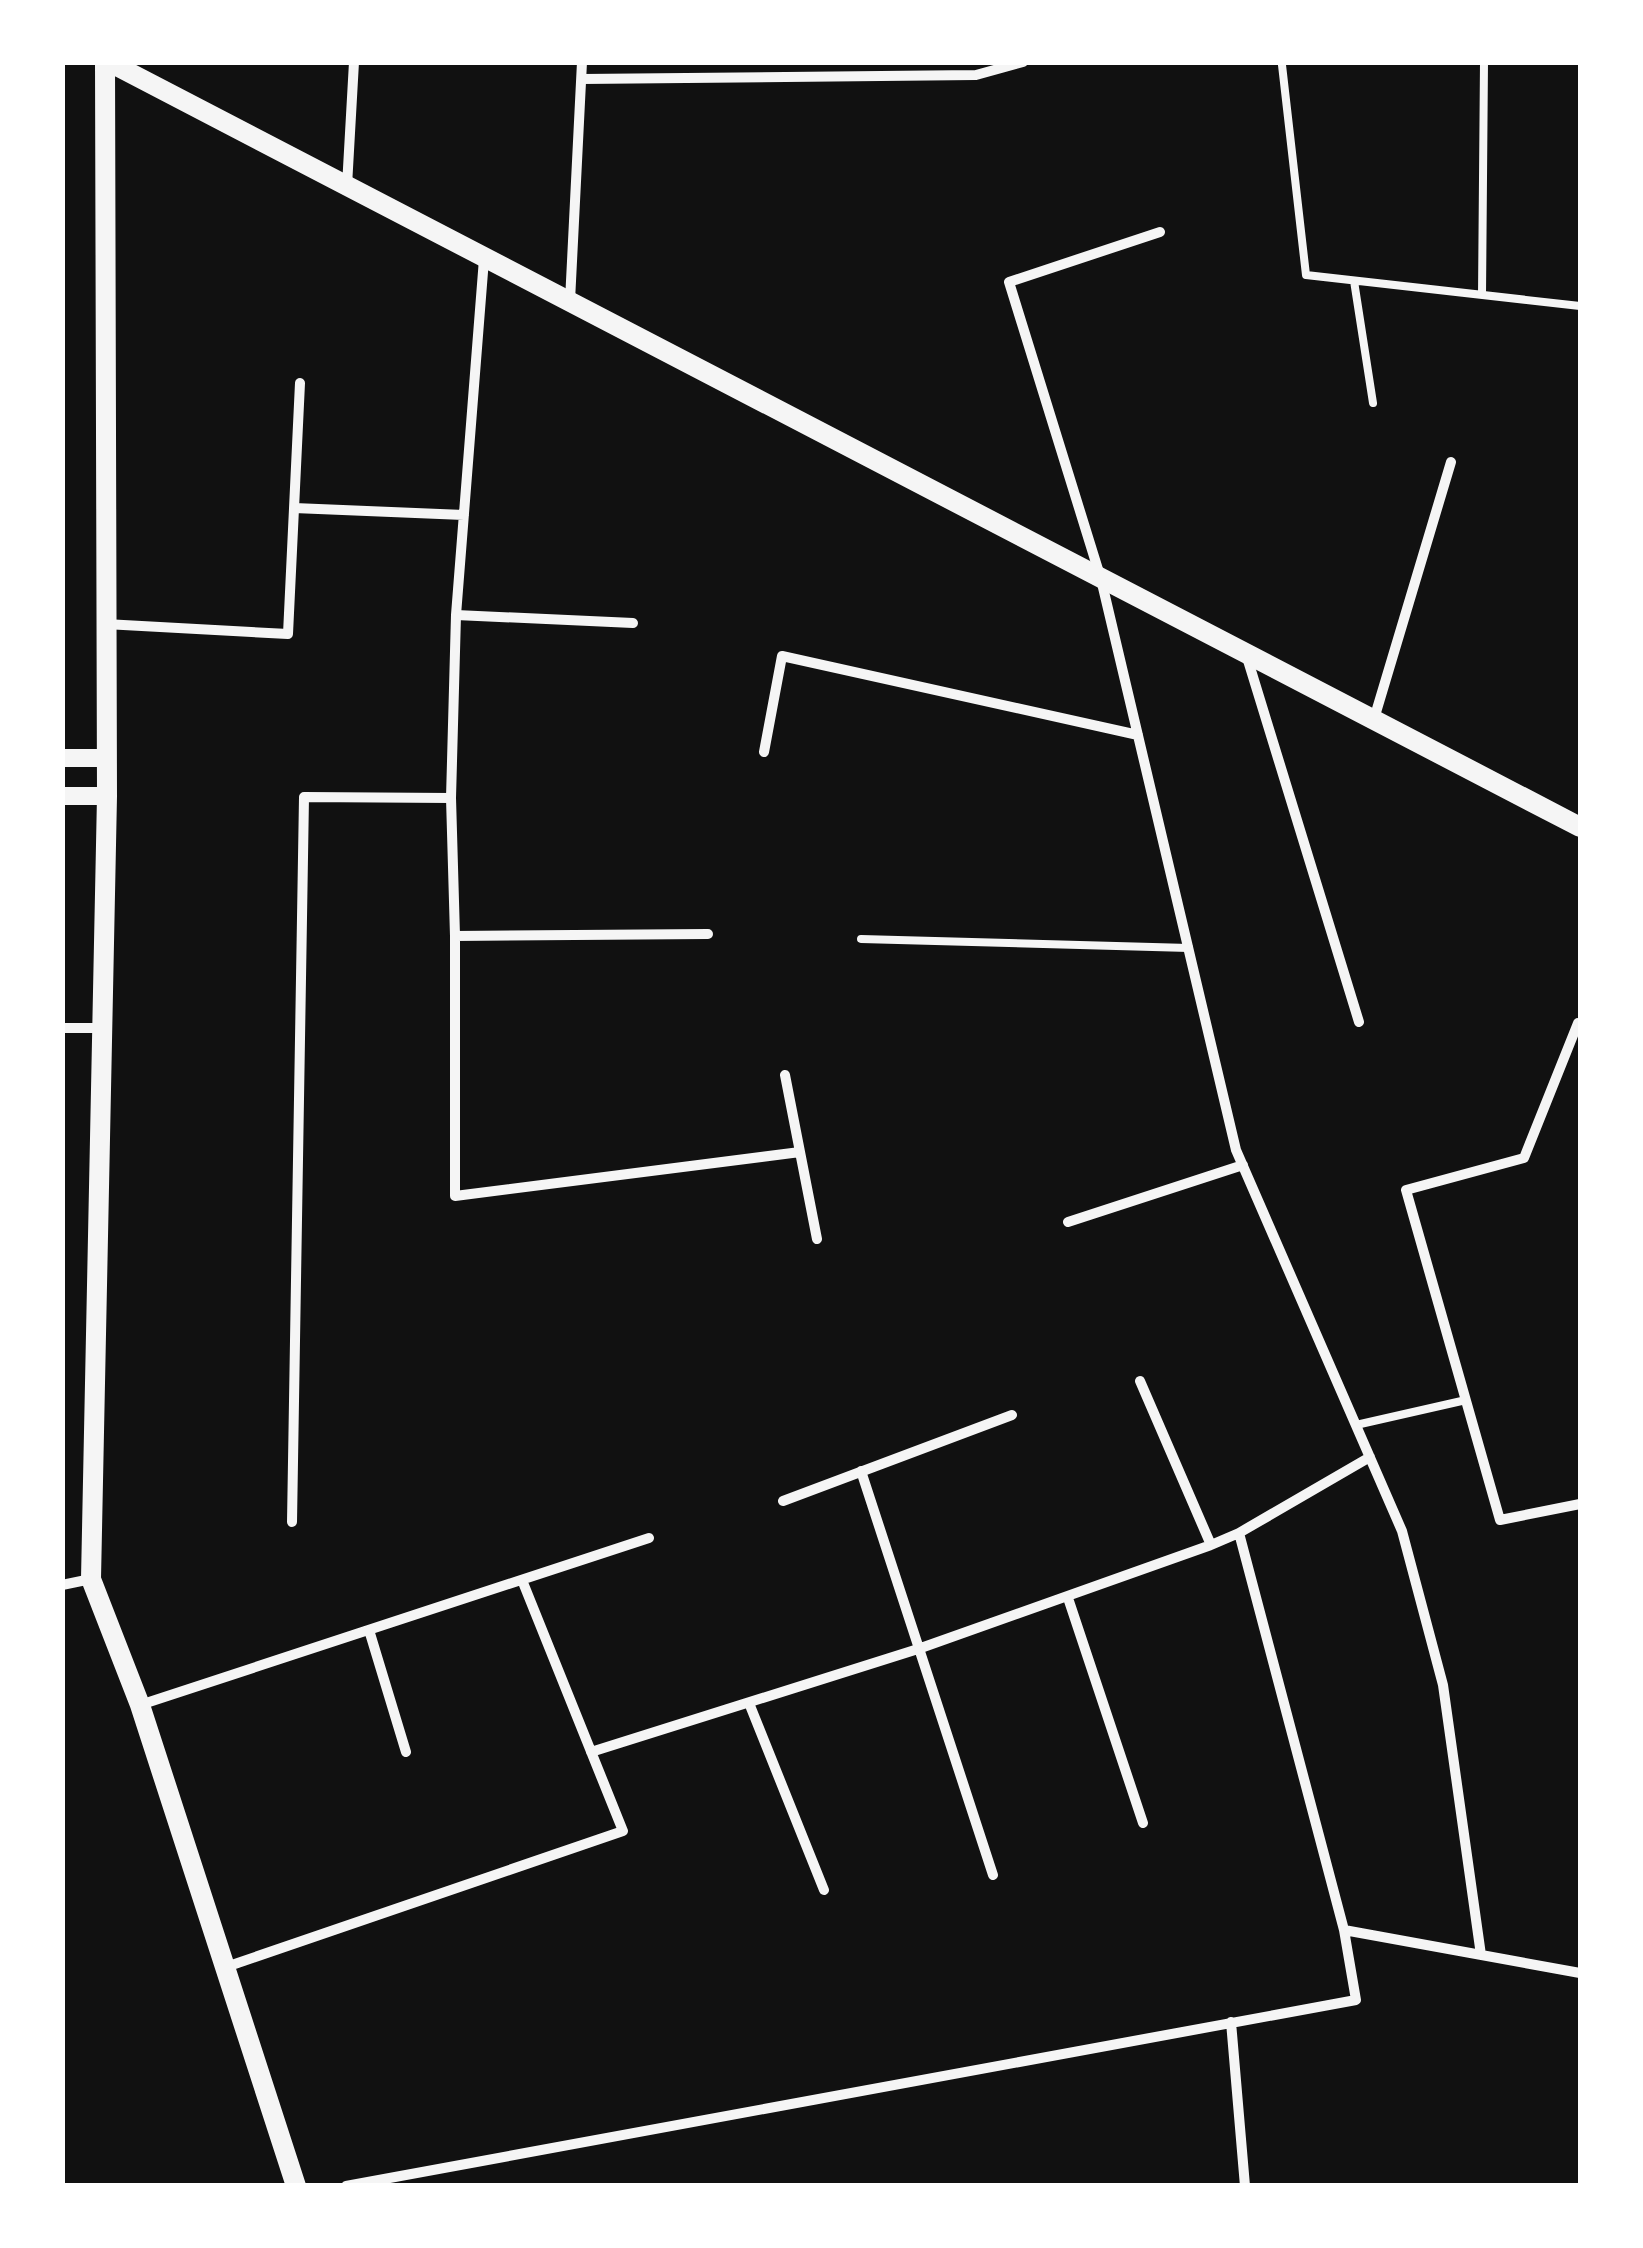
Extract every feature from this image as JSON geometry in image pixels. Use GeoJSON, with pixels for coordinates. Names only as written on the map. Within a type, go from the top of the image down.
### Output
{"type":"FeatureCollection","features":[{"type":"Feature","properties":{"kind":"main road"},"geometry":{"type":"LineString","coordinates":[[296,2186],[140,1705],[91,1578],[107,796],[107,62],[1580,827]]}},
{"type":"Feature","properties":{"kind":"street"},"geometry":{"type":"LineString","coordinates":[[347,186],[354,62]]}},
{"type":"Feature","properties":{"kind":"street"},"geometry":{"type":"LineString","coordinates":[[570,302],[582,62]]}},
{"type":"Feature","properties":{"kind":"street"},"geometry":{"type":"LineString","coordinates":[[582,79],[976,75],[1023,62]]}},
{"type":"Feature","properties":{"kind":"street"},"geometry":{"type":"LineString","coordinates":[[1160,232],[1010,282],[1101,578],[1242,1165],[1402,1530],[1443,1685],[1481,1955]]}},
{"type":"Feature","properties":{"kind":"street"},"geometry":{"type":"LineString","coordinates":[[484,258],[456,615],[451,798],[455,1196],[800,1152]]}},
{"type":"Feature","properties":{"kind":"street"},"geometry":{"type":"LineString","coordinates":[[104,624],[288,634],[300,383]]}},
{"type":"Feature","properties":{"kind":"street"},"geometry":{"type":"LineString","coordinates":[[1374,720],[1451,462]]}},
{"type":"Feature","properties":{"kind":"street"},"geometry":{"type":"LineString","coordinates":[[294,508],[464,515]]}},
{"type":"Feature","properties":{"kind":"street"},"geometry":{"type":"LineString","coordinates":[[456,615],[633,622]]}},
{"type":"Feature","properties":{"kind":"street"},"geometry":{"type":"LineString","coordinates":[[1246,654],[1359,1022]]}},
{"type":"Feature","properties":{"kind":"street"},"geometry":{"type":"LineString","coordinates":[[764,752],[782,656],[1138,735]]}},
{"type":"Feature","properties":{"kind":"street"},"geometry":{"type":"LineString","coordinates":[[62,758],[106,758]]}},
{"type":"Feature","properties":{"kind":"street"},"geometry":{"type":"LineString","coordinates":[[62,796],[107,796]]}},
{"type":"Feature","properties":{"kind":"street"},"geometry":{"type":"LineString","coordinates":[[292,1522],[304,797],[451,798]]}},
{"type":"Feature","properties":{"kind":"street"},"geometry":{"type":"LineString","coordinates":[[455,936],[708,934]]}},
{"type":"Feature","properties":{"kind":"street"},"geometry":{"type":"LineString","coordinates":[[1580,1024],[1524,1158],[1406,1190],[1500,1520],[1580,1504]]}},
{"type":"Feature","properties":{"kind":"street"},"geometry":{"type":"LineString","coordinates":[[62,1028],[101,1028]]}},
{"type":"Feature","properties":{"kind":"street"},"geometry":{"type":"LineString","coordinates":[[785,1075],[817,1239]]}},
{"type":"Feature","properties":{"kind":"street"},"geometry":{"type":"LineString","coordinates":[[1068,1222],[1242,1165]]}},
{"type":"Feature","properties":{"kind":"street"},"geometry":{"type":"LineString","coordinates":[[1140,1382],[1211,1545]]}},
{"type":"Feature","properties":{"kind":"street"},"geometry":{"type":"LineString","coordinates":[[782,1501],[1012,1415]]}},
{"type":"Feature","properties":{"kind":"street"},"geometry":{"type":"LineString","coordinates":[[592,1752],[918,1649],[1211,1545],[1239,1533],[1370,1457]]}},
{"type":"Feature","properties":{"kind":"street"},"geometry":{"type":"LineString","coordinates":[[861,1472],[993,1875]]}},
{"type":"Feature","properties":{"kind":"street"},"geometry":{"type":"LineString","coordinates":[[346,2186],[1356,2000],[1344,1930],[1239,1533]]}},
{"type":"Feature","properties":{"kind":"street"},"geometry":{"type":"LineString","coordinates":[[140,1705],[649,1538]]}},
{"type":"Feature","properties":{"kind":"street"},"geometry":{"type":"LineString","coordinates":[[62,1585],[91,1578]]}},
{"type":"Feature","properties":{"kind":"street"},"geometry":{"type":"LineString","coordinates":[[226,1967],[623,1830],[522,1580]]}},
{"type":"Feature","properties":{"kind":"street"},"geometry":{"type":"LineString","coordinates":[[1068,1598],[1143,1822]]}},
{"type":"Feature","properties":{"kind":"street"},"geometry":{"type":"LineString","coordinates":[[369,1630],[406,1752]]}},
{"type":"Feature","properties":{"kind":"street"},"geometry":{"type":"LineString","coordinates":[[749,1703],[824,1890]]}},
{"type":"Feature","properties":{"kind":"street"},"geometry":{"type":"LineString","coordinates":[[1344,1930],[1580,1973]]}},
{"type":"Feature","properties":{"kind":"street"},"geometry":{"type":"LineString","coordinates":[[1231,2022],[1245,2186]]}},
{"type":"Feature","properties":{"kind":"lane"},"geometry":{"type":"LineString","coordinates":[[1482,296],[1484,62]]}},
{"type":"Feature","properties":{"kind":"lane"},"geometry":{"type":"LineString","coordinates":[[1282,65],[1306,275],[1580,306]]}},
{"type":"Feature","properties":{"kind":"lane"},"geometry":{"type":"LineString","coordinates":[[1354,281],[1373,402]]}},
{"type":"Feature","properties":{"kind":"lane"},"geometry":{"type":"LineString","coordinates":[[861,939],[1189,948]]}},
{"type":"Feature","properties":{"kind":"lane"},"geometry":{"type":"LineString","coordinates":[[1356,1425],[1466,1400]]}}]}
